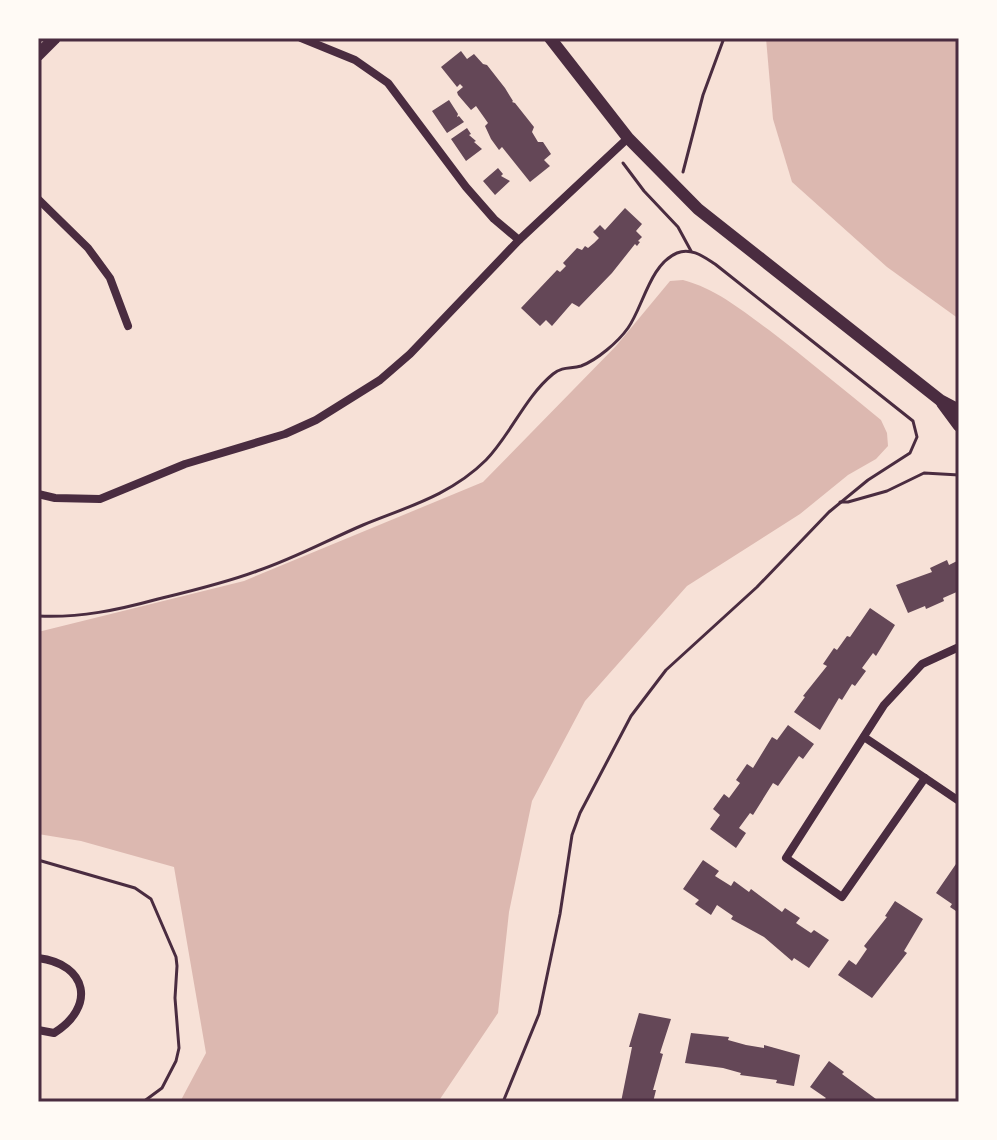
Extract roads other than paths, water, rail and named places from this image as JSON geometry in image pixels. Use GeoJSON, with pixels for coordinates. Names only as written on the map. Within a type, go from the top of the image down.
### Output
{"type":"FeatureCollection","features":[{"type":"Feature","properties":{"kind":"street"},"geometry":{"type":"LineString","coordinates":[[38,55],[55,38]]}},
{"type":"Feature","properties":{"kind":"street"},"geometry":{"type":"LineString","coordinates":[[301,38],[355,60],[388,83],[466,187],[494,219],[519,240]]}},
{"type":"Feature","properties":{"kind":"street"},"geometry":{"type":"LineString","coordinates":[[550,38],[628,138],[698,209],[940,400],[959,410]]}},
{"type":"Feature","properties":{"kind":"street"},"geometry":{"type":"LineString","coordinates":[[38,494],[55,498],[100,499],[185,464],[285,434],[316,420],[380,380],[410,354],[519,240],[628,138]]}},
{"type":"Feature","properties":{"kind":"street"},"geometry":{"type":"LineString","coordinates":[[38,199],[88,248],[110,278],[128,326]]}},
{"type":"Feature","properties":{"kind":"street"},"geometry":{"type":"LineString","coordinates":[[940,400],[959,426]]}},
{"type":"Feature","properties":{"kind":"street"},"geometry":{"type":"LineString","coordinates":[[925,778],[842,897],[786,858],[884,705],[922,664],[959,647]]}},
{"type":"Feature","properties":{"kind":"street"},"geometry":{"type":"LineString","coordinates":[[864,737],[959,801]]}},
{"type":"Feature","properties":{"kind":"street"},"geometry":{"type":"LineString","coordinates":[[38,958],[61,962],[76,974],[82,991],[79,1008],[70,1023],[54,1033],[38,1030]]}}]}
